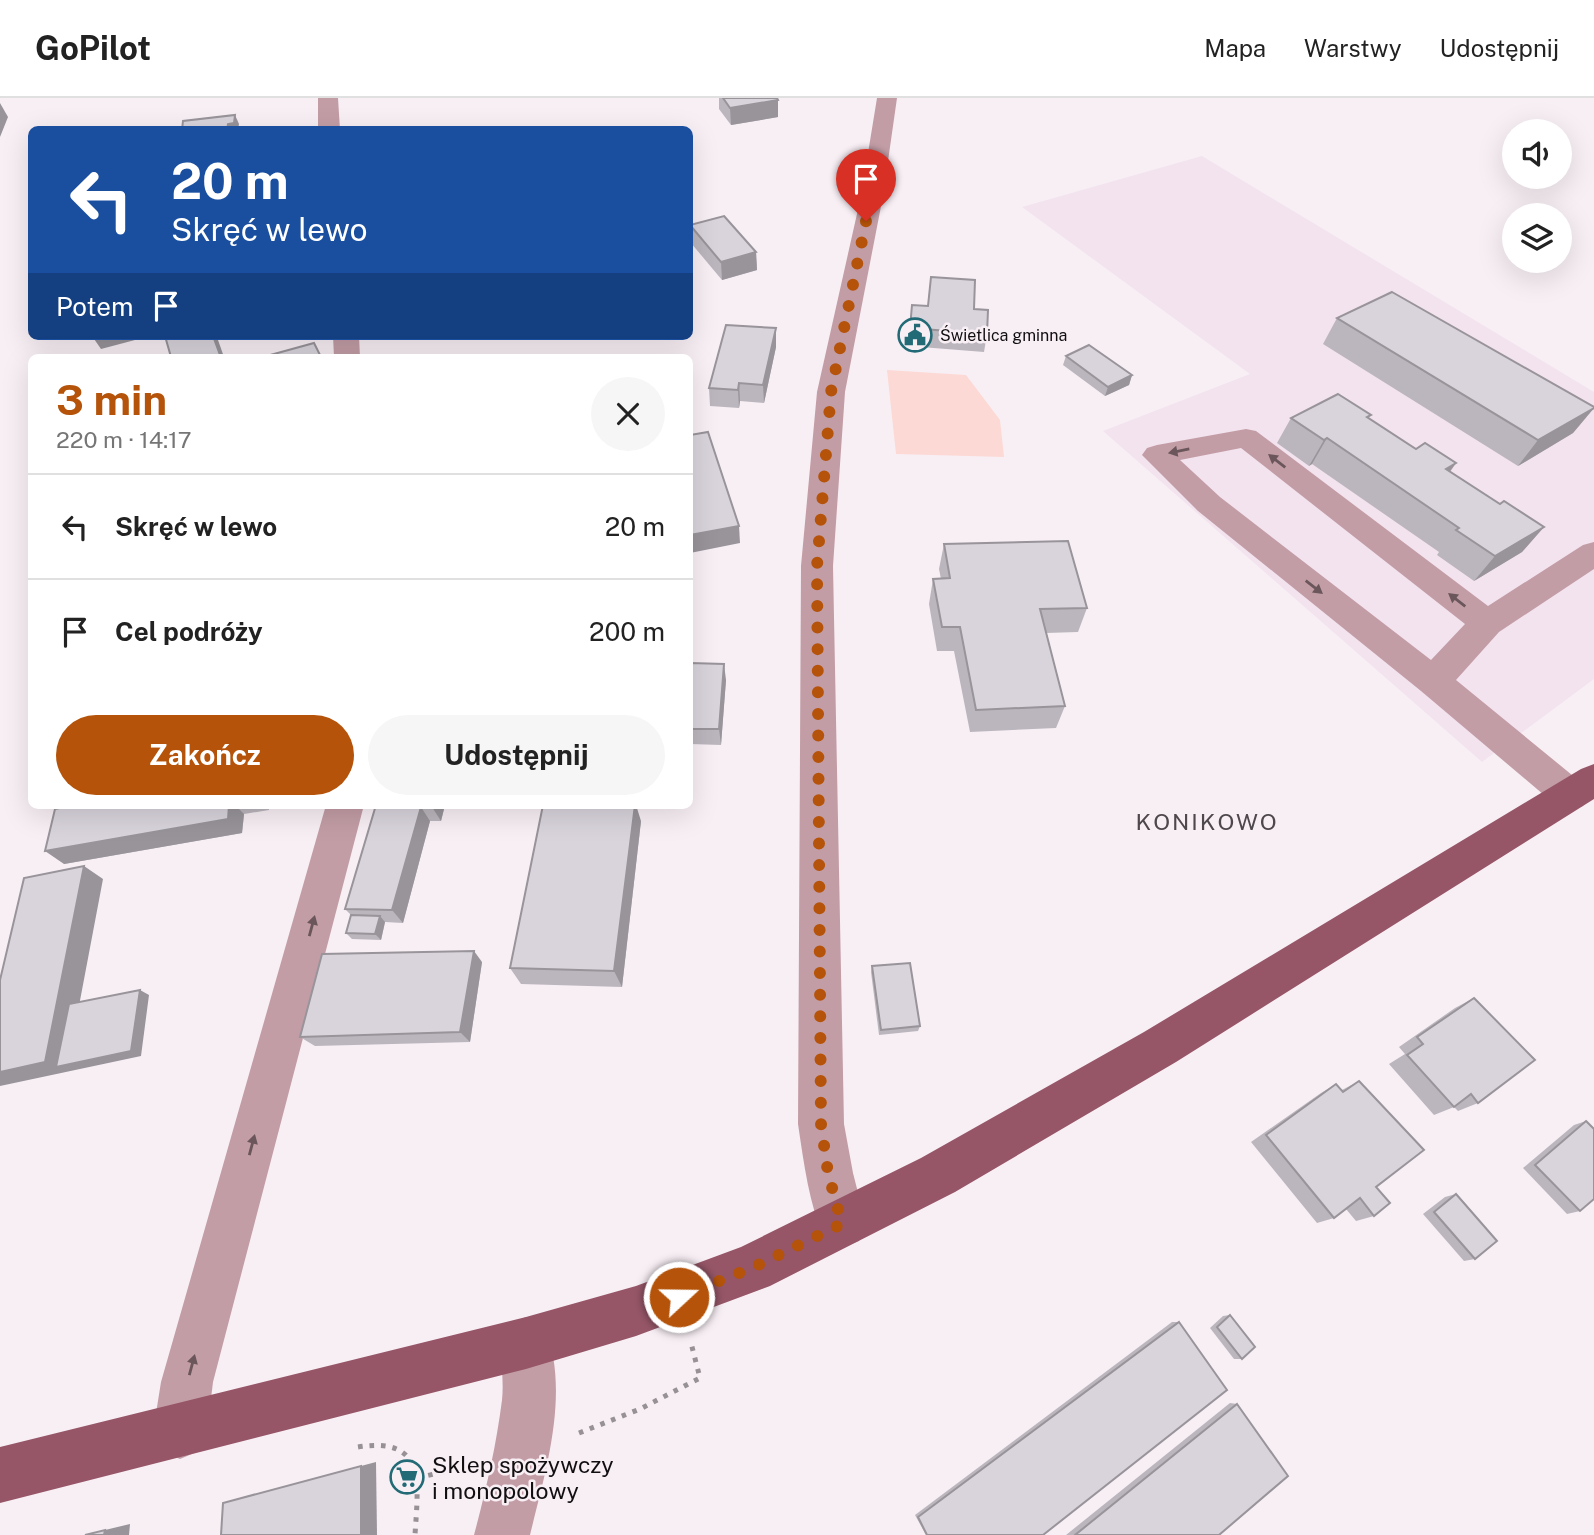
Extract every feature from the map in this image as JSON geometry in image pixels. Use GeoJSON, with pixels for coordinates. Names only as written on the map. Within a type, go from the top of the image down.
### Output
{"type":"FeatureCollection","features":[{"type":"Feature","properties":{"kind":"main road"},"geometry":{"type":"LineString","coordinates":[[0,1475],[180,1432],[526,1343],[679,1297],[752,1268],[938,1175],[1160,1047],[1582,787]]}},
{"type":"Feature","properties":{"kind":"street"},"geometry":{"type":"LineString","coordinates":[[328,98],[329,126]]}},
{"type":"Feature","properties":{"kind":"street"},"geometry":{"type":"LineString","coordinates":[[842,1224],[828,1173],[821,1124],[817,566],[831,392],[872,196],[887,98]]}},
{"type":"Feature","properties":{"kind":"street"},"geometry":{"type":"LineString","coordinates":[[1487,623],[1246,438],[1157,455],[1209,504],[1433,681],[1582,787]]}},
{"type":"Feature","properties":{"kind":"street"},"geometry":{"type":"LineString","coordinates":[[1433,681],[1487,623],[1594,553]]}},
{"type":"Feature","properties":{"kind":"street"},"geometry":{"type":"LineString","coordinates":[[180,1432],[187,1382],[344,809]]}},
{"type":"Feature","properties":{"kind":"street"},"geometry":{"type":"LineString","coordinates":[[502,1535],[523,1452],[530,1394],[526,1343]]}},
{"type":"Feature","properties":{"kind":"path"},"geometry":{"type":"LineString","coordinates":[[417,1478],[523,1452],[640,1409],[700,1378],[679,1297]]}},
{"type":"Feature","properties":{"kind":"path"},"geometry":{"type":"LineString","coordinates":[[358,1447],[387,1443],[407,1455],[417,1478],[415,1535]]}},
{"type":"Feature","properties":{"kind":"shaded area"},"geometry":{"type":"Polygon","coordinates":[[[1202,156],[1594,392],[1594,679],[1482,762],[1103,431],[1250,374],[1022,207],[1202,156]]]}},
{"type":"Feature","properties":{"kind":"shaded area"},"geometry":{"type":"Polygon","coordinates":[[[887,370],[966,375],[1000,420],[1004,457],[896,454],[887,370]]]}},
{"type":"Feature","properties":{"kind":"building"},"geometry":{"type":"Polygon","coordinates":[[[723,98],[777,98],[778,100],[730,108],[723,98]]]}},
{"type":"Feature","properties":{"kind":"building"},"geometry":{"type":"Polygon","coordinates":[[[235,115],[234,123],[228,126],[182,126],[183,121],[235,115]]]}},
{"type":"Feature","properties":{"kind":"building"},"geometry":{"type":"Polygon","coordinates":[[[724,216],[756,252],[721,262],[693,229],[693,224],[724,216]]]}},
{"type":"Feature","properties":{"kind":"building"},"geometry":{"type":"Polygon","coordinates":[[[931,277],[975,280],[974,309],[988,310],[987,334],[910,328],[912,305],[928,306],[931,277]]]}},
{"type":"Feature","properties":{"kind":"building"},"geometry":{"type":"Polygon","coordinates":[[[1392,292],[1594,408],[1538,440],[1337,318],[1392,292]]]}},
{"type":"Feature","properties":{"kind":"building"},"geometry":{"type":"Polygon","coordinates":[[[726,325],[776,328],[763,385],[739,383],[738,390],[709,388],[726,325]]]}},
{"type":"Feature","properties":{"kind":"building"},"geometry":{"type":"Polygon","coordinates":[[[166,340],[214,340],[220,354],[170,354],[166,340]]]}},
{"type":"Feature","properties":{"kind":"building"},"geometry":{"type":"Polygon","coordinates":[[[314,343],[320,354],[274,354],[314,343]]]}},
{"type":"Feature","properties":{"kind":"building"},"geometry":{"type":"Polygon","coordinates":[[[1089,345],[1132,375],[1108,387],[1066,356],[1089,345]]]}},
{"type":"Feature","properties":{"kind":"building"},"geometry":{"type":"Polygon","coordinates":[[[1338,394],[1416,449],[1425,443],[1456,463],[1446,469],[1500,504],[1504,501],[1544,527],[1495,556],[1456,530],[1459,528],[1327,438],[1324,440],[1291,418],[1338,394]]]}},
{"type":"Feature","properties":{"kind":"building"},"geometry":{"type":"Polygon","coordinates":[[[708,432],[739,526],[693,534],[693,434],[708,432]]]}},
{"type":"Feature","properties":{"kind":"building"},"geometry":{"type":"Polygon","coordinates":[[[1068,541],[1087,608],[1040,609],[1065,706],[976,710],[960,627],[942,627],[933,579],[950,578],[944,544],[1068,541]]]}},
{"type":"Feature","properties":{"kind":"building"},"geometry":{"type":"Polygon","coordinates":[[[693,663],[724,664],[719,729],[693,729],[693,663]]]}},
{"type":"Feature","properties":{"kind":"building"},"geometry":{"type":"Polygon","coordinates":[[[55,809],[229,809],[228,819],[45,851],[55,809]]]}},
{"type":"Feature","properties":{"kind":"building"},"geometry":{"type":"Polygon","coordinates":[[[375,809],[420,809],[392,910],[345,909],[375,809]]]}},
{"type":"Feature","properties":{"kind":"building"},"geometry":{"type":"Polygon","coordinates":[[[542,809],[634,809],[614,971],[510,968],[542,809]]]}},
{"type":"Feature","properties":{"kind":"building"},"geometry":{"type":"Polygon","coordinates":[[[84,866],[45,1062],[0,1072],[0,980],[24,878],[84,866]]]}},
{"type":"Feature","properties":{"kind":"building"},"geometry":{"type":"Polygon","coordinates":[[[351,915],[380,916],[375,934],[346,933],[351,915]]]}},
{"type":"Feature","properties":{"kind":"building"},"geometry":{"type":"Polygon","coordinates":[[[474,951],[460,1032],[300,1037],[322,954],[474,951]]]}},
{"type":"Feature","properties":{"kind":"building"},"geometry":{"type":"Polygon","coordinates":[[[910,963],[920,1026],[881,1030],[872,966],[910,963]]]}},
{"type":"Feature","properties":{"kind":"building"},"geometry":{"type":"Polygon","coordinates":[[[140,990],[131,1051],[56,1067],[69,1004],[140,990]]]}},
{"type":"Feature","properties":{"kind":"building"},"geometry":{"type":"Polygon","coordinates":[[[1474,998],[1535,1060],[1478,1103],[1471,1094],[1454,1107],[1407,1055],[1423,1044],[1417,1037],[1474,998]]]}},
{"type":"Feature","properties":{"kind":"building"},"geometry":{"type":"Polygon","coordinates":[[[1359,1081],[1424,1150],[1376,1187],[1390,1203],[1374,1216],[1360,1198],[1334,1218],[1266,1135],[1336,1084],[1343,1092],[1359,1081]]]}},
{"type":"Feature","properties":{"kind":"building"},"geometry":{"type":"Polygon","coordinates":[[[1586,1121],[1594,1129],[1594,1199],[1580,1211],[1535,1165],[1586,1121]]]}},
{"type":"Feature","properties":{"kind":"building"},"geometry":{"type":"Polygon","coordinates":[[[1456,1194],[1497,1241],[1475,1259],[1434,1212],[1456,1194]]]}},
{"type":"Feature","properties":{"kind":"building"},"geometry":{"type":"Polygon","coordinates":[[[1230,1315],[1255,1347],[1242,1359],[1217,1327],[1230,1315]]]}},
{"type":"Feature","properties":{"kind":"building"},"geometry":{"type":"Polygon","coordinates":[[[1179,1322],[1227,1390],[1043,1535],[927,1535],[918,1517],[1179,1322]]]}},
{"type":"Feature","properties":{"kind":"building"},"geometry":{"type":"Polygon","coordinates":[[[1237,1404],[1288,1476],[1219,1535],[1075,1535],[1237,1404]]]}},
{"type":"Feature","properties":{"kind":"building"},"geometry":{"type":"Polygon","coordinates":[[[361,1466],[361,1535],[221,1535],[223,1503],[361,1466]]]}},
{"type":"Feature","properties":{"kind":"building"},"geometry":{"type":"Polygon","coordinates":[[[105,1530],[104,1535],[85,1535],[105,1530]]]}},
{"type":"Feature","properties":{"kind":"place","name":"Świetlica gminna"},"geometry":{"type":"Point","coordinates":[915,335]}},
{"type":"Feature","properties":{"kind":"place","name":"Sklep spożywczy i monopolowy"},"geometry":{"type":"Point","coordinates":[407,1477]}},
{"type":"Feature","properties":{"kind":"district","name":"KONIKOWO"},"geometry":{"type":"Point","coordinates":[1207,821]}},
{"type":"Feature","properties":{"kind":"route"},"geometry":{"type":"LineString","coordinates":[[679,1297],[752,1268],[842,1224],[828,1173],[821,1124],[817,566],[831,392],[866,221]]}}]}
